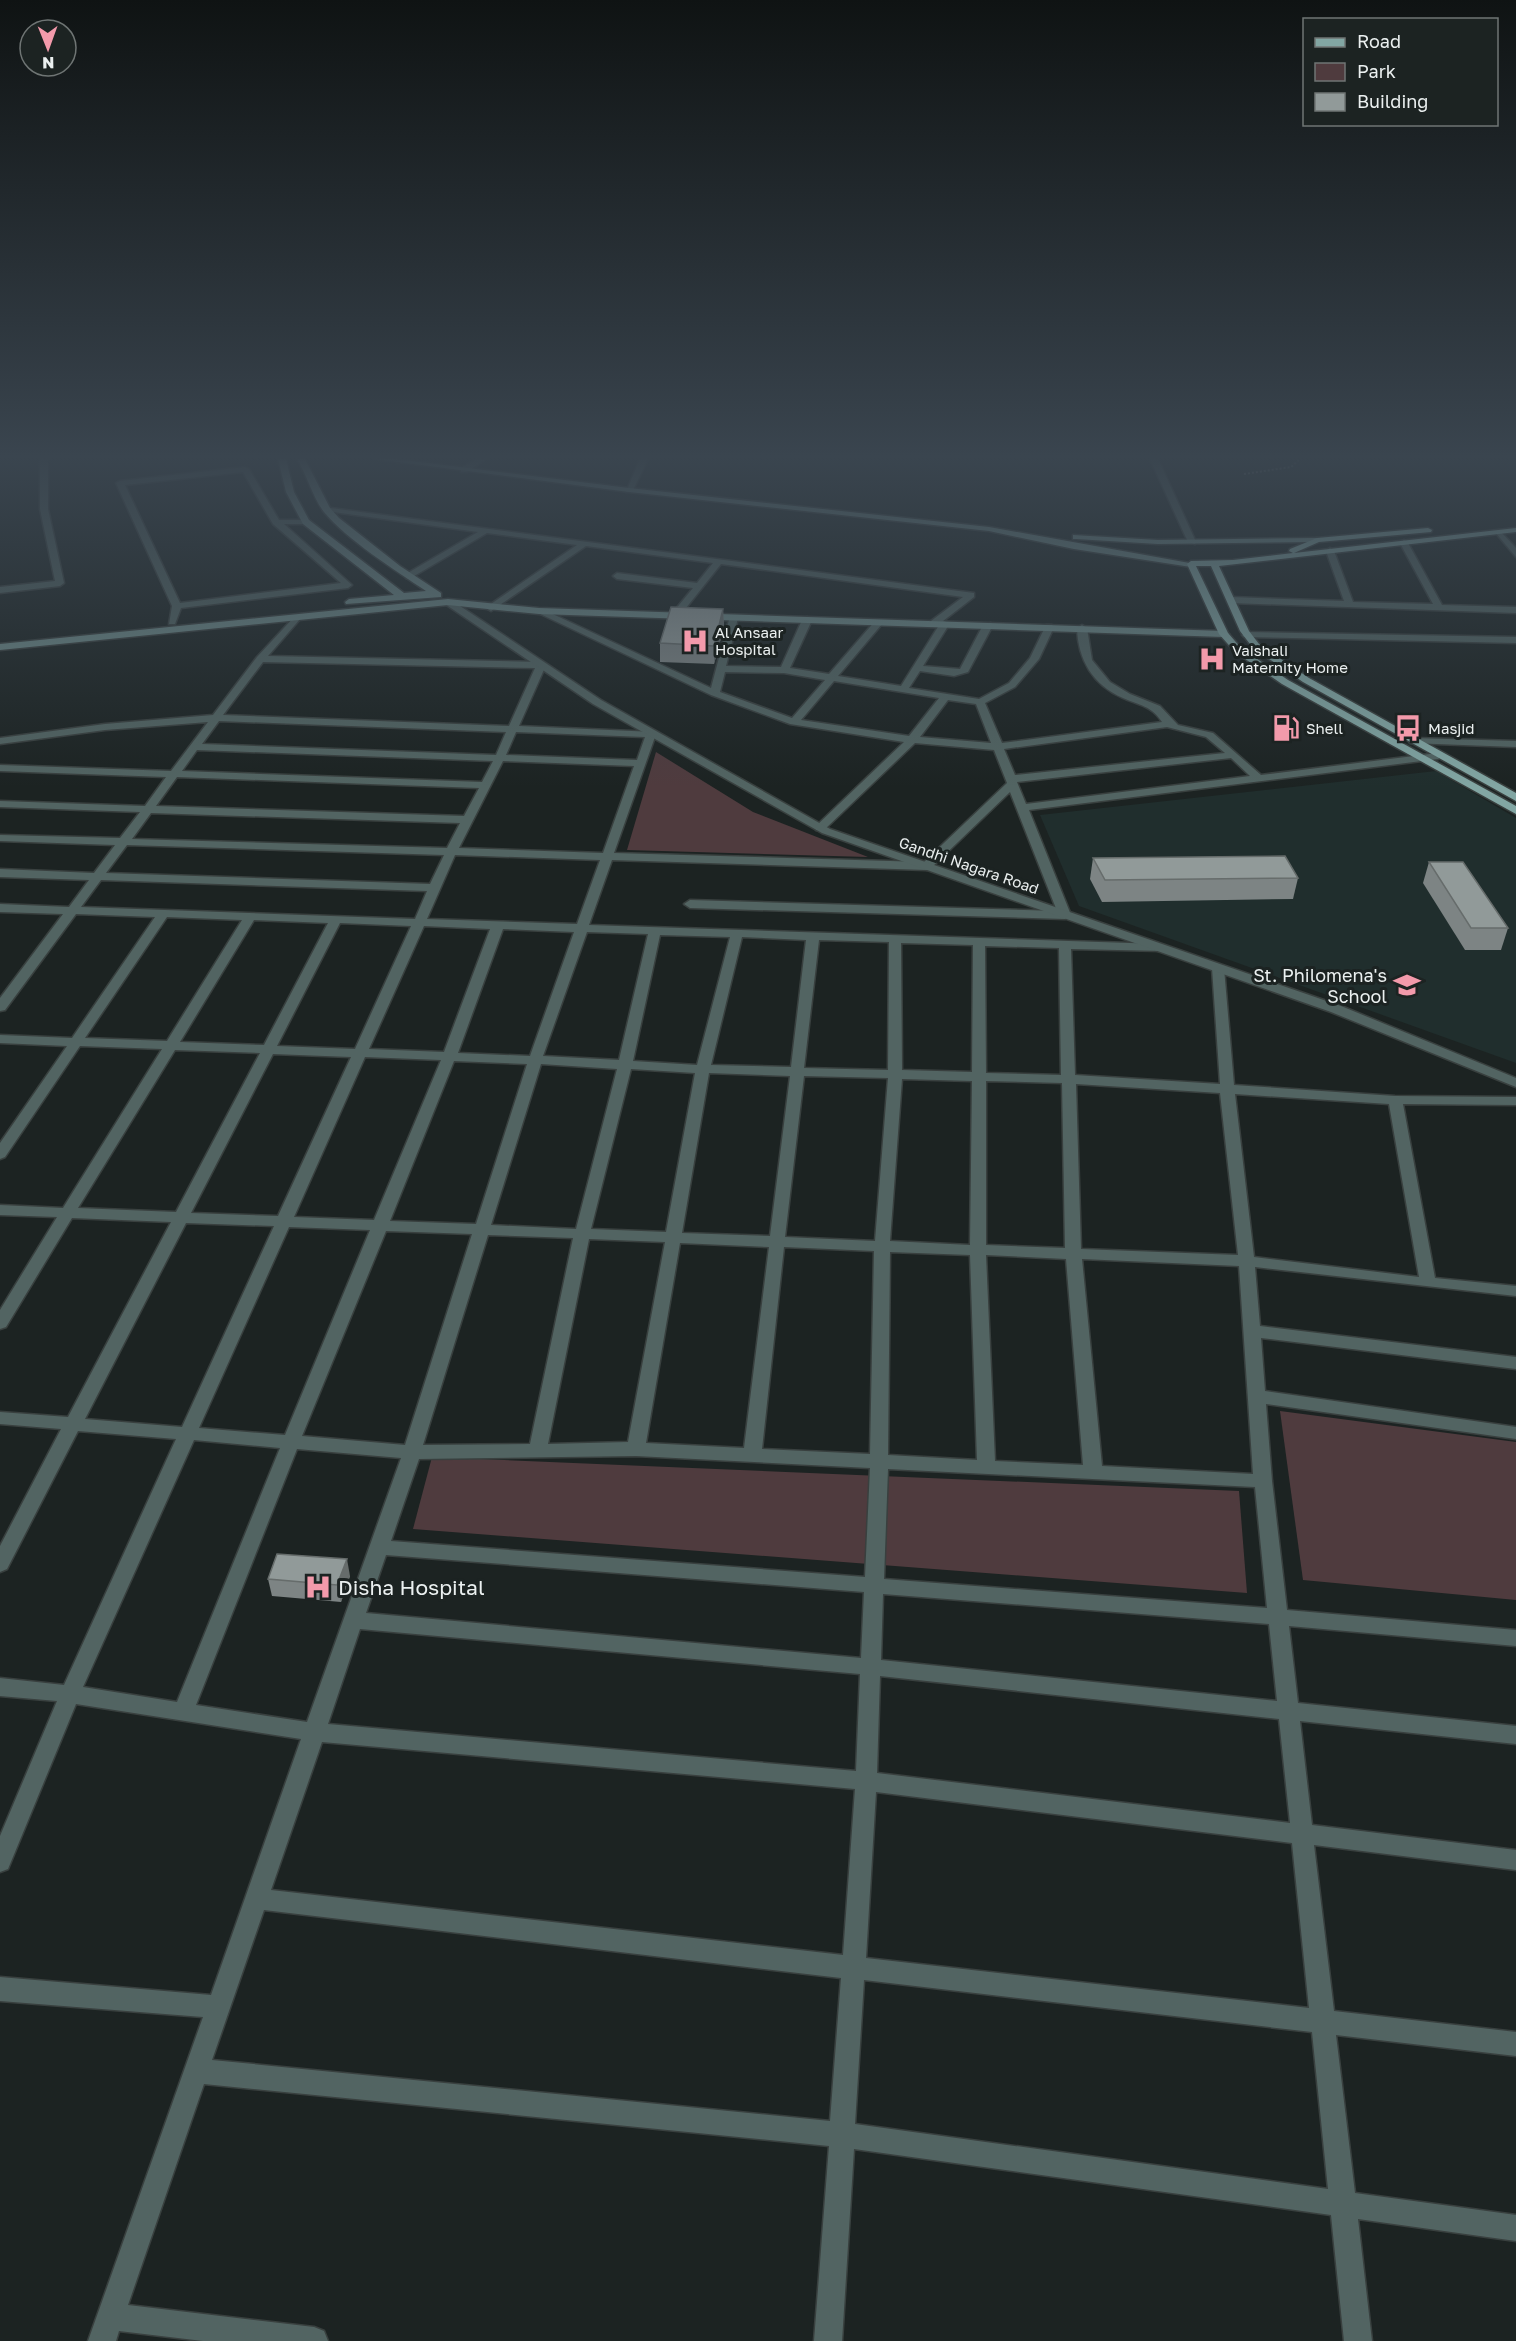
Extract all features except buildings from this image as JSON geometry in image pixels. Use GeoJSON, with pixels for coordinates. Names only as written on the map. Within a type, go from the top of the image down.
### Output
{"type":"FeatureCollection","features":[{"type":"Feature","properties":{"kind":"main road"},"geometry":{"type":"LineString","coordinates":[[364,568],[414,606]]}},
{"type":"Feature","properties":{"kind":"main road"},"geometry":{"type":"LineString","coordinates":[[399,568],[448,602]]}},
{"type":"Feature","properties":{"kind":"main road"},"geometry":{"type":"LineString","coordinates":[[1193,568],[1224,634],[1238,650],[1285,682],[1516,811]]}},
{"type":"Feature","properties":{"kind":"main road"},"geometry":{"type":"LineString","coordinates":[[1216,568],[1247,635],[1256,646],[1305,680],[1516,798]]}},
{"type":"Feature","properties":{"kind":"main road"},"geometry":{"type":"LineString","coordinates":[[0,638],[172,622],[434,593]]}},
{"type":"Feature","properties":{"kind":"main road"},"geometry":{"type":"LineString","coordinates":[[0,647],[448,602],[539,611],[1224,634]]}},
{"type":"Feature","properties":{"kind":"street"},"geometry":{"type":"LineString","coordinates":[[0,590],[60,582],[57,568]]}},
{"type":"Feature","properties":{"kind":"street"},"geometry":{"type":"LineString","coordinates":[[160,568],[177,606],[172,622]]}},
{"type":"Feature","properties":{"kind":"street"},"geometry":{"type":"LineString","coordinates":[[177,606],[348,585],[329,568]]}},
{"type":"Feature","properties":{"kind":"street"},"geometry":{"type":"LineString","coordinates":[[409,576],[422,568]]}},
{"type":"Feature","properties":{"kind":"street"},"geometry":{"type":"LineString","coordinates":[[491,608],[549,568]]}},
{"type":"Feature","properties":{"kind":"street"},"geometry":{"type":"LineString","coordinates":[[675,616],[713,568]]}},
{"type":"Feature","properties":{"kind":"street"},"geometry":{"type":"LineString","coordinates":[[766,568],[971,595],[940,623],[903,690]]}},
{"type":"Feature","properties":{"kind":"street"},"geometry":{"type":"LineString","coordinates":[[1336,568],[1349,604]]}},
{"type":"Feature","properties":{"kind":"street"},"geometry":{"type":"LineString","coordinates":[[1418,568],[1439,607]]}},
{"type":"Feature","properties":{"kind":"street"},"geometry":{"type":"LineString","coordinates":[[617,576],[698,586]]}},
{"type":"Feature","properties":{"kind":"street"},"geometry":{"type":"LineString","coordinates":[[1231,600],[1516,610]]}},
{"type":"Feature","properties":{"kind":"street","name":"Gandhi Nagara Road"},"geometry":{"type":"LineString","coordinates":[[448,602],[597,702],[820,828],[1336,1009],[1516,1083]]}},
{"type":"Feature","properties":{"kind":"street"},"geometry":{"type":"LineString","coordinates":[[539,611],[715,693],[794,722],[912,740],[999,747],[1169,724],[1204,732],[1214,738],[1258,778]]}},
{"type":"Feature","properties":{"kind":"street"},"geometry":{"type":"LineString","coordinates":[[0,1007],[260,659],[296,618]]}},
{"type":"Feature","properties":{"kind":"street"},"geometry":{"type":"LineString","coordinates":[[715,693],[733,618]]}},
{"type":"Feature","properties":{"kind":"street"},"geometry":{"type":"LineString","coordinates":[[784,670],[807,620]]}},
{"type":"Feature","properties":{"kind":"street"},"geometry":{"type":"LineString","coordinates":[[794,722],[879,622]]}},
{"type":"Feature","properties":{"kind":"street"},"geometry":{"type":"LineString","coordinates":[[917,668],[963,672],[988,625]]}},
{"type":"Feature","properties":{"kind":"street"},"geometry":{"type":"LineString","coordinates":[[721,669],[784,670],[980,702],[1012,685],[1034,659],[1048,627]]}},
{"type":"Feature","properties":{"kind":"street"},"geometry":{"type":"LineString","coordinates":[[1082,628],[1082,649],[1095,674],[1124,695],[1155,708],[1169,724]]}},
{"type":"Feature","properties":{"kind":"street"},"geometry":{"type":"LineString","coordinates":[[1247,635],[1516,639]]}},
{"type":"Feature","properties":{"kind":"street"},"geometry":{"type":"LineString","coordinates":[[0,1862],[70,1695],[419,922],[451,852],[500,757],[542,664],[260,659]]}},
{"type":"Feature","properties":{"kind":"street"},"geometry":{"type":"LineString","coordinates":[[820,828],[912,740],[946,696]]}},
{"type":"Feature","properties":{"kind":"street"},"geometry":{"type":"LineString","coordinates":[[690,904],[1065,915],[980,702]]}},
{"type":"Feature","properties":{"kind":"street"},"geometry":{"type":"LineString","coordinates":[[0,741],[105,727],[218,718],[651,734],[535,1060],[412,1452],[102,2341]]}},
{"type":"Feature","properties":{"kind":"street"},"geometry":{"type":"LineString","coordinates":[[1414,741],[1516,744]]}},
{"type":"Feature","properties":{"kind":"street"},"geometry":{"type":"LineString","coordinates":[[194,747],[642,763]]}},
{"type":"Feature","properties":{"kind":"street"},"geometry":{"type":"LineString","coordinates":[[0,838],[927,866],[1012,781],[1233,755]]}},
{"type":"Feature","properties":{"kind":"street"},"geometry":{"type":"LineString","coordinates":[[1022,808],[1438,756]]}},
{"type":"Feature","properties":{"kind":"street"},"geometry":{"type":"LineString","coordinates":[[0,768],[486,785]]}},
{"type":"Feature","properties":{"kind":"street"},"geometry":{"type":"LineString","coordinates":[[0,804],[468,820]]}},
{"type":"Feature","properties":{"kind":"street"},"geometry":{"type":"LineString","coordinates":[[0,873],[435,888]]}},
{"type":"Feature","properties":{"kind":"street"},"geometry":{"type":"LineString","coordinates":[[0,908],[1160,948]]}},
{"type":"Feature","properties":{"kind":"street"},"geometry":{"type":"LineString","coordinates":[[0,1154],[163,914]]}},
{"type":"Feature","properties":{"kind":"street"},"geometry":{"type":"LineString","coordinates":[[0,1323],[250,916]]}},
{"type":"Feature","properties":{"kind":"street"},"geometry":{"type":"LineString","coordinates":[[0,1564],[74,1424],[178,1217],[336,920]]}},
{"type":"Feature","properties":{"kind":"street"},"geometry":{"type":"LineString","coordinates":[[183,1712],[291,1442],[450,1057],[498,925]]}},
{"type":"Feature","properties":{"kind":"street"},"geometry":{"type":"LineString","coordinates":[[538,1450],[582,1234],[625,1065],[656,930]]}},
{"type":"Feature","properties":{"kind":"street"},"geometry":{"type":"LineString","coordinates":[[636,1449],[703,1069],[736,933]]}},
{"type":"Feature","properties":{"kind":"street"},"geometry":{"type":"LineString","coordinates":[[752,1455],[813,936]]}},
{"type":"Feature","properties":{"kind":"street"},"geometry":{"type":"LineString","coordinates":[[828,2341],[866,1781],[879,1461],[882,1246],[895,1074],[895,939]]}},
{"type":"Feature","properties":{"kind":"street"},"geometry":{"type":"LineString","coordinates":[[979,942],[978,1250],[986,1466]]}},
{"type":"Feature","properties":{"kind":"street"},"geometry":{"type":"LineString","coordinates":[[1065,945],[1073,1253],[1093,1472]]}},
{"type":"Feature","properties":{"kind":"street"},"geometry":{"type":"LineString","coordinates":[[1218,968],[1227,1088],[1247,1261],[1263,1480],[1358,2341]]}},
{"type":"Feature","properties":{"kind":"street"},"geometry":{"type":"LineString","coordinates":[[0,1039],[535,1060],[703,1069],[1069,1079],[1395,1100],[1516,1101]]}},
{"type":"Feature","properties":{"kind":"street"},"geometry":{"type":"LineString","coordinates":[[1395,1100],[1428,1283]]}},
{"type":"Feature","properties":{"kind":"street"},"geometry":{"type":"LineString","coordinates":[[0,1210],[1247,1261],[1516,1292]]}},
{"type":"Feature","properties":{"kind":"street"},"geometry":{"type":"LineString","coordinates":[[1252,1331],[1516,1363]]}},
{"type":"Feature","properties":{"kind":"street"},"geometry":{"type":"LineString","coordinates":[[1257,1396],[1516,1433]]}},
{"type":"Feature","properties":{"kind":"street"},"geometry":{"type":"LineString","coordinates":[[0,1418],[412,1452],[636,1449],[1263,1480]]}},
{"type":"Feature","properties":{"kind":"street"},"geometry":{"type":"LineString","coordinates":[[378,1547],[1279,1617],[1516,1638]]}},
{"type":"Feature","properties":{"kind":"street"},"geometry":{"type":"LineString","coordinates":[[353,1620],[871,1667],[1516,1735]]}},
{"type":"Feature","properties":{"kind":"street"},"geometry":{"type":"LineString","coordinates":[[0,1688],[70,1695],[314,1732],[866,1781],[1516,1860]]}},
{"type":"Feature","properties":{"kind":"street"},"geometry":{"type":"LineString","coordinates":[[256,1899],[1516,2043]]}},
{"type":"Feature","properties":{"kind":"street"},"geometry":{"type":"LineString","coordinates":[[0,1989],[219,2007]]}},
{"type":"Feature","properties":{"kind":"street"},"geometry":{"type":"LineString","coordinates":[[196,2071],[842,2135],[1516,2228]]}},
{"type":"Feature","properties":{"kind":"street"},"geometry":{"type":"LineString","coordinates":[[111,2316],[314,2341]]}},
{"type":"Feature","properties":{"kind":"shaded area","name":"St. Philomena's School"},"geometry":{"type":"Polygon","coordinates":[[[1436,771],[1516,818],[1516,1063],[1079,906],[1040,815],[1436,771]]]}},
{"type":"Feature","properties":{"kind":"green space"},"geometry":{"type":"Polygon","coordinates":[[[656,752],[753,812],[868,857],[627,850],[656,752]]]}},
{"type":"Feature","properties":{"kind":"green space"},"geometry":{"type":"Polygon","coordinates":[[[1280,1411],[1516,1442],[1516,1600],[1303,1580],[1280,1411]]]}},
{"type":"Feature","properties":{"kind":"green space"},"geometry":{"type":"Polygon","coordinates":[[[432,1457],[1239,1491],[1247,1593],[413,1529],[432,1457]]]}},
{"type":"Feature","properties":{"kind":"place","name":"Al Ansaar Hospital"},"geometry":{"type":"Point","coordinates":[695,641]}},
{"type":"Feature","properties":{"kind":"place","name":"Vaishali Maternity Home"},"geometry":{"type":"Point","coordinates":[1212,659]}},
{"type":"Feature","properties":{"kind":"place","name":"Shell"},"geometry":{"type":"Point","coordinates":[1286,728]}},
{"type":"Feature","properties":{"kind":"place","name":"Masjid"},"geometry":{"type":"Point","coordinates":[1408,728]}},
{"type":"Feature","properties":{"kind":"place","name":"St. Philomena's School"},"geometry":{"type":"Point","coordinates":[1407,985]}},
{"type":"Feature","properties":{"kind":"place","name":"Disha Hospital"},"geometry":{"type":"Point","coordinates":[318,1587]}}]}
